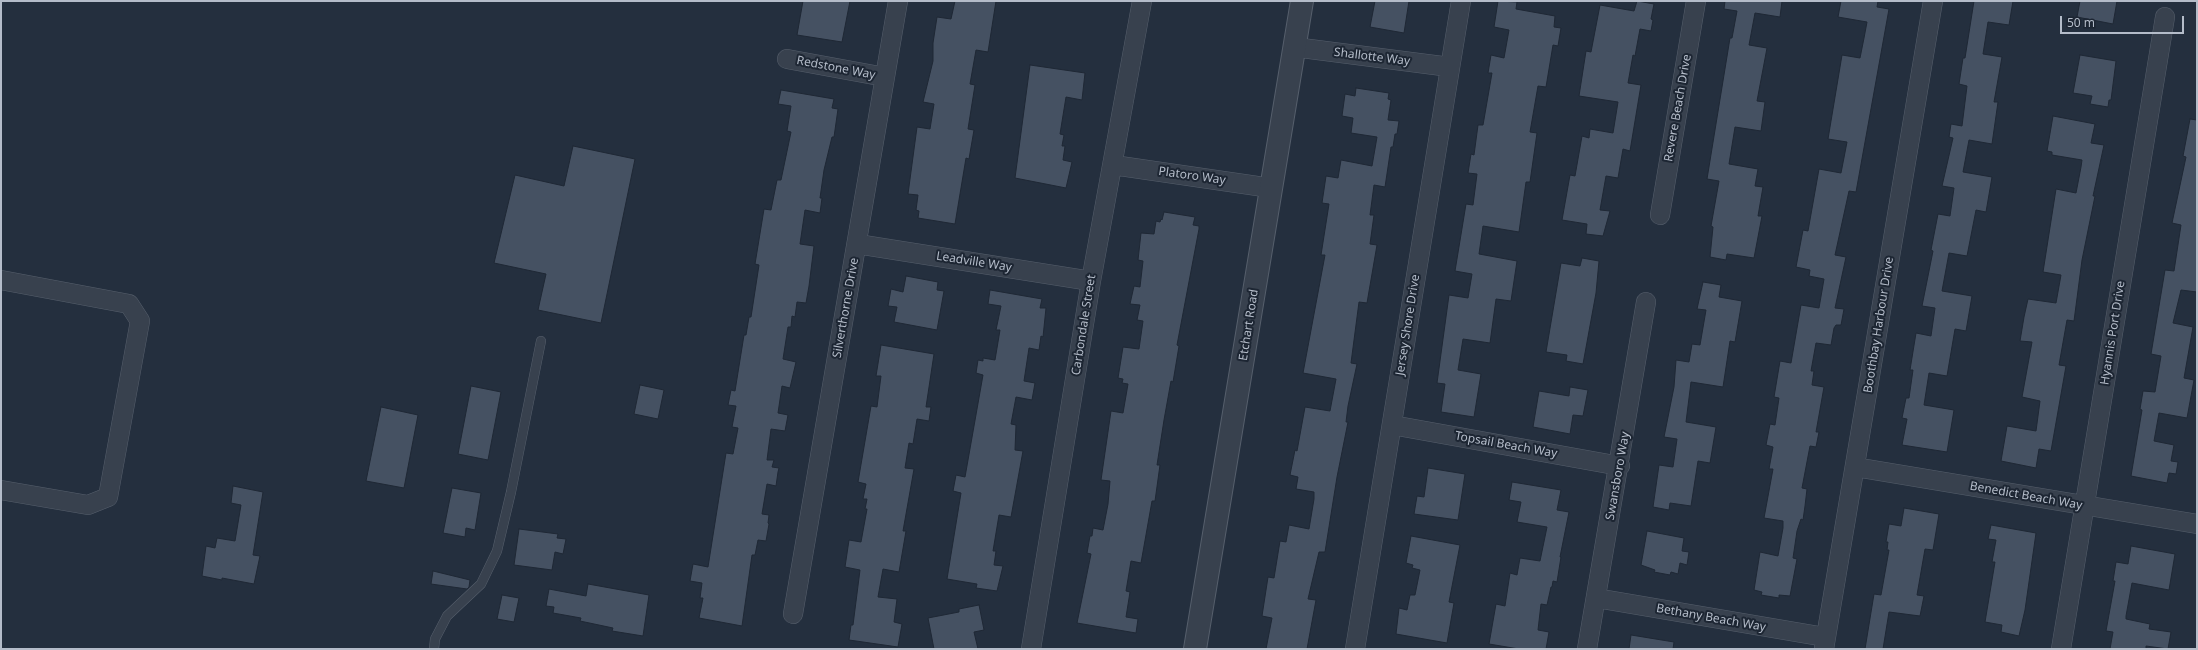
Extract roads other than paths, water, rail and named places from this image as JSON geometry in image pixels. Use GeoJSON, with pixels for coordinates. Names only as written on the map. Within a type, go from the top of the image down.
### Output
{"type":"FeatureCollection","features":[{"type":"Feature","properties":{"kind":"street","name":"Silverthorne Drive"},"geometry":{"type":"LineString","coordinates":[[793,614],[898,1]]}},
{"type":"Feature","properties":{"kind":"street","name":"Carbondale Street"},"geometry":{"type":"LineString","coordinates":[[1031,649],[1091,280],[1142,1]]}},
{"type":"Feature","properties":{"kind":"street","name":"Etchart Road"},"geometry":{"type":"LineString","coordinates":[[1196,649],[1302,1]]}},
{"type":"Feature","properties":{"kind":"street","name":"Jersey Shore Drive"},"geometry":{"type":"LineString","coordinates":[[1355,649],[1461,1]]}},
{"type":"Feature","properties":{"kind":"street","name":"Revere Beach Drive"},"geometry":{"type":"LineString","coordinates":[[1660,214],[1696,1]]}},
{"type":"Feature","properties":{"kind":"street","name":"Boothbay Harbour Drive"},"geometry":{"type":"LineString","coordinates":[[1824,643],[1933,1]]}},
{"type":"Feature","properties":{"kind":"street","name":"Hyannis Port Drive"},"geometry":{"type":"LineString","coordinates":[[2061,649],[2165,17]]}},
{"type":"Feature","properties":{"kind":"street","name":"Shallotte Way"},"geometry":{"type":"LineString","coordinates":[[1294,47],[1450,67]]}},
{"type":"Feature","properties":{"kind":"street","name":"Redstone Way"},"geometry":{"type":"LineString","coordinates":[[787,59],[885,77]]}},
{"type":"Feature","properties":{"kind":"street","name":"Platoro Way"},"geometry":{"type":"LineString","coordinates":[[1113,165],[1271,188]]}},
{"type":"Feature","properties":{"kind":"street","name":"Leadville Way"},"geometry":{"type":"LineString","coordinates":[[857,244],[1091,280]]}},
{"type":"Feature","properties":{"kind":"street"},"geometry":{"type":"LineString","coordinates":[[1,280],[129,304],[140,321],[108,497],[88,505],[1,490]]}},
{"type":"Feature","properties":{"kind":"street","name":"Swansboro Way"},"geometry":{"type":"LineString","coordinates":[[1587,649],[1620,466],[1646,302]]}},
{"type":"Feature","properties":{"kind":"street","name":"Topsail Beach Way"},"geometry":{"type":"LineString","coordinates":[[1392,425],[1620,466]]}},
{"type":"Feature","properties":{"kind":"street","name":"Benedict Beach Way"},"geometry":{"type":"LineString","coordinates":[[1855,467],[2197,524]]}},
{"type":"Feature","properties":{"kind":"street","name":"Bethany Beach Way"},"geometry":{"type":"LineString","coordinates":[[1596,598],[1824,643]]}},
{"type":"Feature","properties":{"kind":"lane"},"geometry":{"type":"LineString","coordinates":[[434,649],[435,639],[447,616],[481,584],[497,551],[511,492],[541,341]]}}]}
